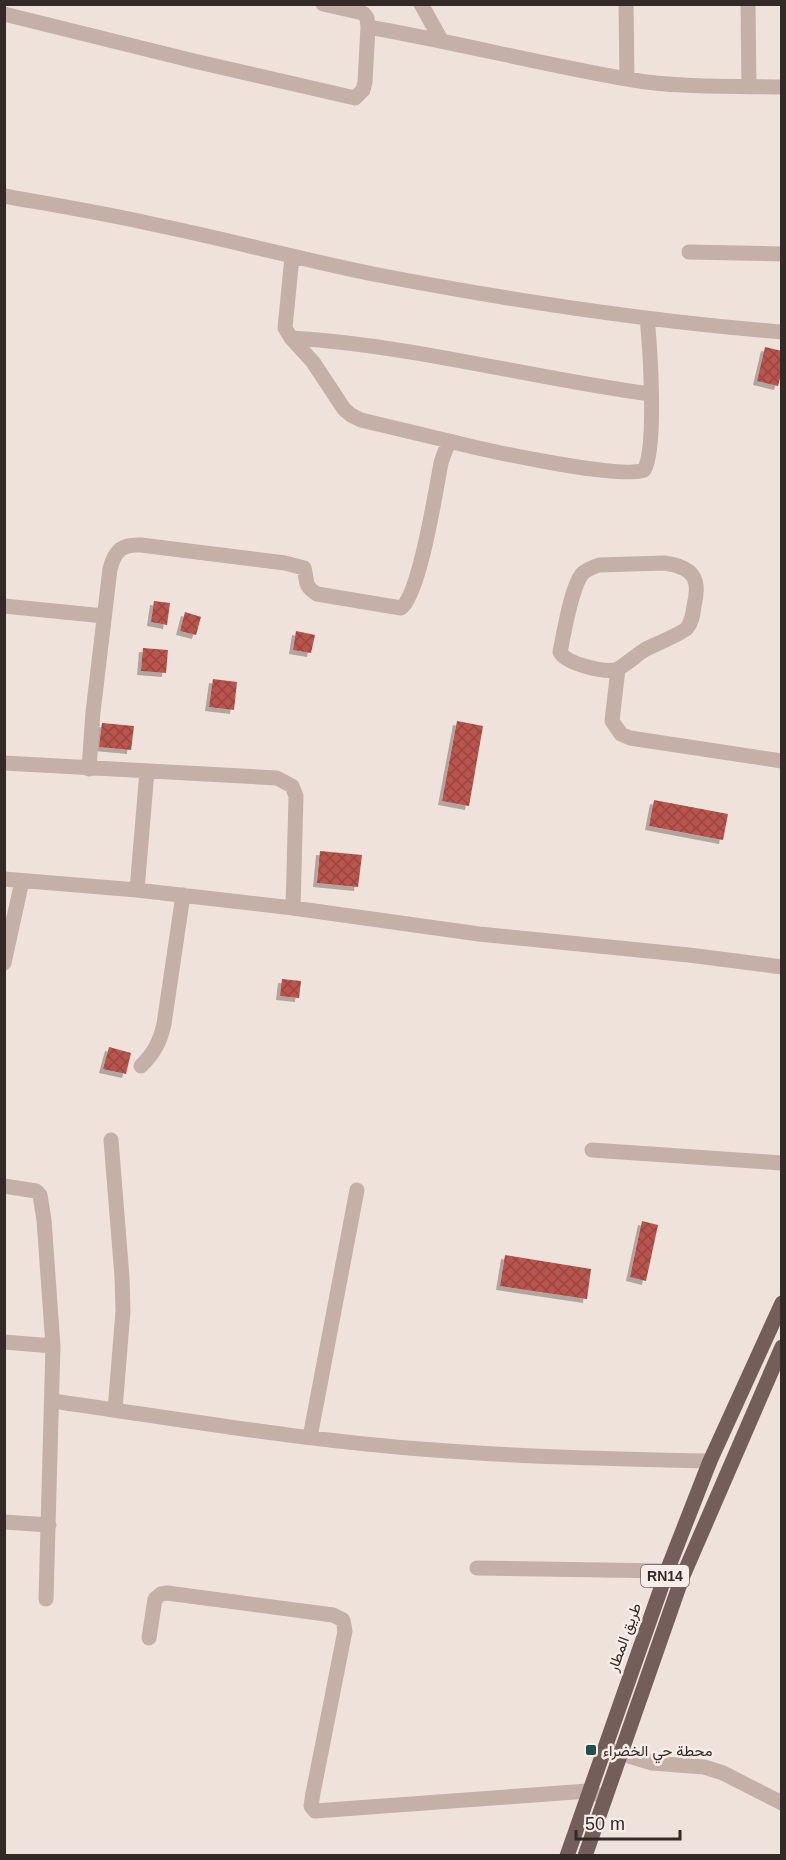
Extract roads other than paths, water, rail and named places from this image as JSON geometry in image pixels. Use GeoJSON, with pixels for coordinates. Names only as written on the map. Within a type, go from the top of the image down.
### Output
{"type":"FeatureCollection","features":[{"type":"Feature","properties":{"kind":"main road","name":"طريق المطار"},"geometry":{"type":"LineString","coordinates":[[567,1856],[666,1571],[710,1461],[775,1336],[782,1303]]}},
{"type":"Feature","properties":{"kind":"main road","name":"RN14"},"geometry":{"type":"LineString","coordinates":[[585,1856],[682,1578],[782,1347]]}},
{"type":"Feature","properties":{"kind":"street"},"geometry":{"type":"LineString","coordinates":[[4,14],[355,98],[363,90],[365,82],[367,18],[363,13],[323,4]]}},
{"type":"Feature","properties":{"kind":"street"},"geometry":{"type":"LineString","coordinates":[[421,4],[441,40]]}},
{"type":"Feature","properties":{"kind":"street"},"geometry":{"type":"LineString","coordinates":[[626,4],[627,79]]}},
{"type":"Feature","properties":{"kind":"street"},"geometry":{"type":"LineString","coordinates":[[748,4],[749,86]]}},
{"type":"Feature","properties":{"kind":"street"},"geometry":{"type":"LineString","coordinates":[[368,27],[627,79],[660,83],[782,87]]}},
{"type":"Feature","properties":{"kind":"street"},"geometry":{"type":"LineString","coordinates":[[4,196],[150,223],[291,257],[497,297],[647,318],[782,332]]}},
{"type":"Feature","properties":{"kind":"street"},"geometry":{"type":"LineString","coordinates":[[689,252],[782,254]]}},
{"type":"Feature","properties":{"kind":"street"},"geometry":{"type":"LineString","coordinates":[[291,257],[285,328],[313,362],[344,409],[351,415],[372,423],[537,460],[628,472],[644,470],[650,455],[647,318]]}},
{"type":"Feature","properties":{"kind":"street"},"geometry":{"type":"LineString","coordinates":[[291,338],[396,350],[588,386],[650,394]]}},
{"type":"Feature","properties":{"kind":"street"},"geometry":{"type":"LineString","coordinates":[[89,769],[104,616],[112,558],[118,550],[123,546],[132,545],[296,565],[304,568],[305,582],[317,594],[401,608],[410,598],[421,561],[448,441]]}},
{"type":"Feature","properties":{"kind":"street"},"geometry":{"type":"LineString","coordinates":[[618,669],[606,670],[570,662],[562,657],[560,652],[576,584],[583,573],[589,568],[599,566],[664,563],[686,569],[696,579],[698,590],[690,622],[685,631],[633,657],[618,669],[612,721],[621,734],[630,738],[782,761]]}},
{"type":"Feature","properties":{"kind":"street"},"geometry":{"type":"LineString","coordinates":[[4,606],[104,616]]}},
{"type":"Feature","properties":{"kind":"street"},"geometry":{"type":"LineString","coordinates":[[4,763],[277,778],[292,786],[296,796],[293,908]]}},
{"type":"Feature","properties":{"kind":"street"},"geometry":{"type":"LineString","coordinates":[[137,890],[147,771]]}},
{"type":"Feature","properties":{"kind":"street"},"geometry":{"type":"LineString","coordinates":[[4,879],[183,895],[479,934],[689,955],[782,967]]}},
{"type":"Feature","properties":{"kind":"street"},"geometry":{"type":"LineString","coordinates":[[4,963],[22,881]]}},
{"type":"Feature","properties":{"kind":"street"},"geometry":{"type":"LineString","coordinates":[[141,1066],[159,1044],[164,1024],[183,895]]}},
{"type":"Feature","properties":{"kind":"street"},"geometry":{"type":"LineString","coordinates":[[111,1140],[123,1311],[115,1410]]}},
{"type":"Feature","properties":{"kind":"street"},"geometry":{"type":"LineString","coordinates":[[592,1150],[782,1163]]}},
{"type":"Feature","properties":{"kind":"street"},"geometry":{"type":"LineString","coordinates":[[4,1186],[30,1189],[40,1195],[44,1220],[53,1346],[46,1599]]}},
{"type":"Feature","properties":{"kind":"street"},"geometry":{"type":"LineString","coordinates":[[310,1437],[357,1190]]}},
{"type":"Feature","properties":{"kind":"street"},"geometry":{"type":"LineString","coordinates":[[4,1342],[53,1346]]}},
{"type":"Feature","properties":{"kind":"street"},"geometry":{"type":"LineString","coordinates":[[52,1401],[310,1437],[468,1452],[710,1461]]}},
{"type":"Feature","properties":{"kind":"street"},"geometry":{"type":"LineString","coordinates":[[4,1522],[49,1525]]}},
{"type":"Feature","properties":{"kind":"street"},"geometry":{"type":"LineString","coordinates":[[477,1568],[666,1571],[682,1578]]}},
{"type":"Feature","properties":{"kind":"street"},"geometry":{"type":"LineString","coordinates":[[149,1638],[155,1599],[167,1593],[333,1615],[343,1620],[345,1631],[311,1806],[315,1811],[588,1791],[604,1797]]}},
{"type":"Feature","properties":{"kind":"street"},"geometry":{"type":"LineString","coordinates":[[603,1748],[652,1763],[704,1767],[723,1773],[782,1803]]}},
{"type":"Feature","properties":{"kind":"place","name":"محطة حي الخضراء"},"geometry":{"type":"Point","coordinates":[591,1750]}}]}
